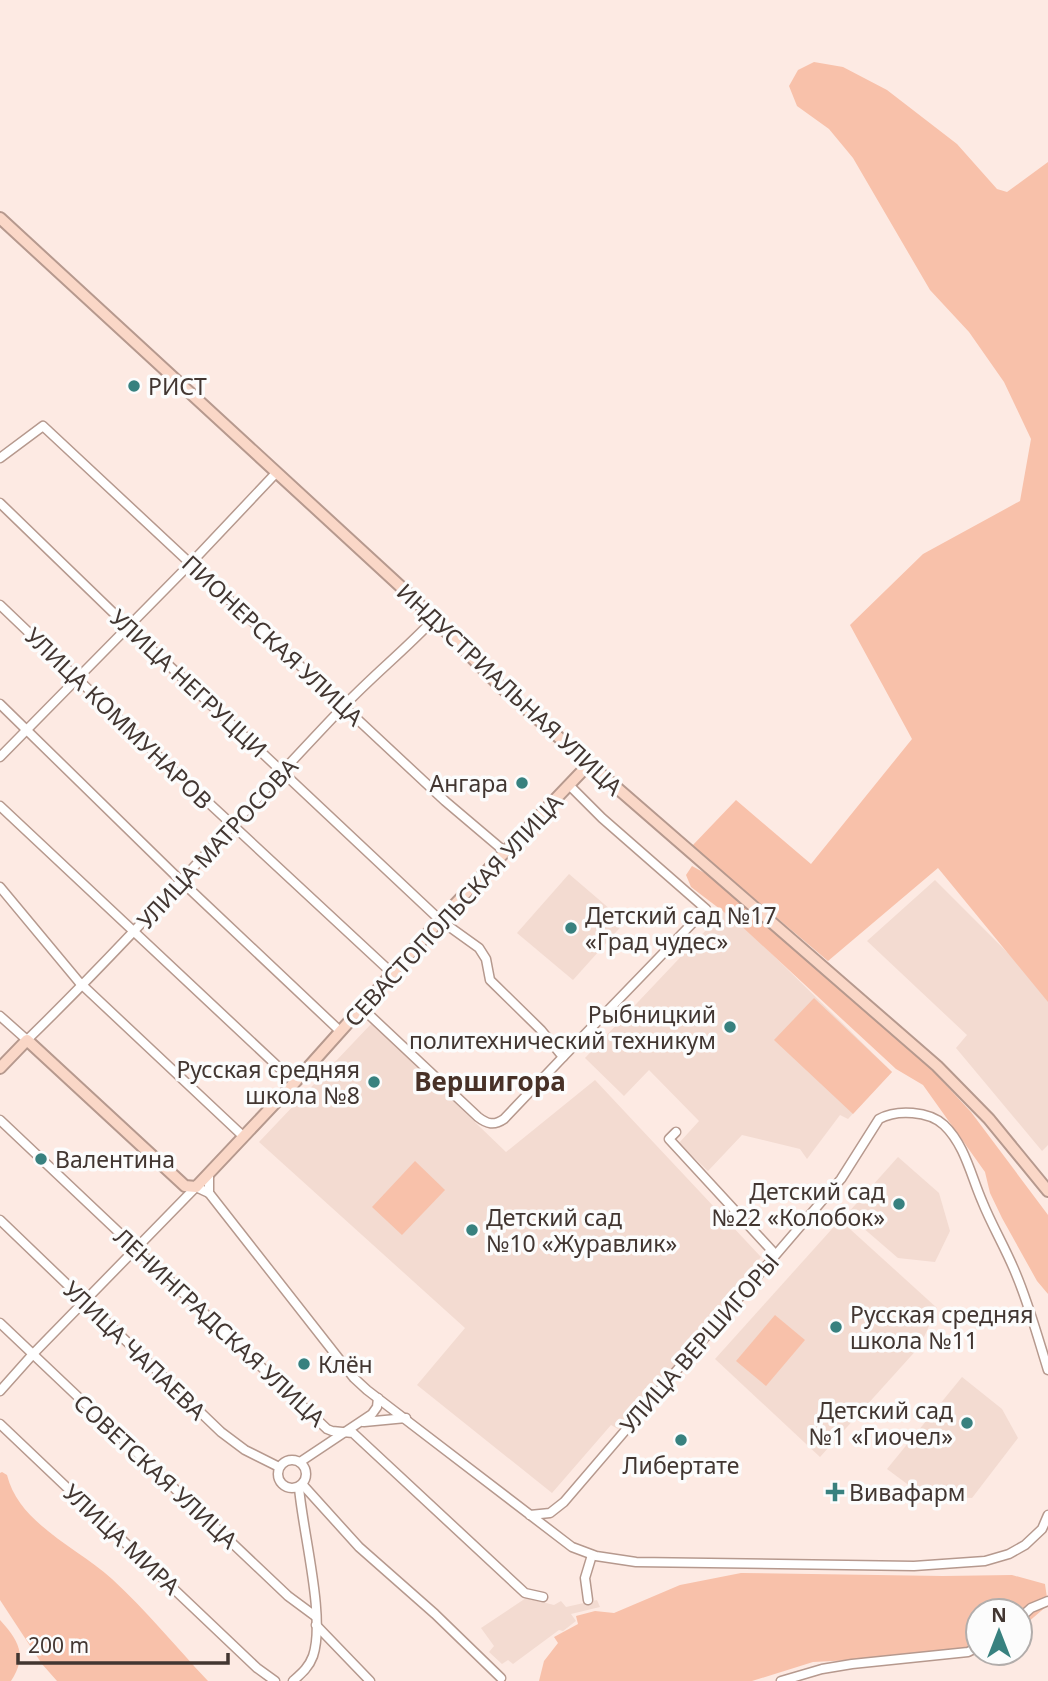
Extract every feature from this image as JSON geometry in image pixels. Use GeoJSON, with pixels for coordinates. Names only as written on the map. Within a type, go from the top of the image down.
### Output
{"type":"FeatureCollection","features":[{"type":"Feature","properties":{"kind":"main road","name":"ИНДУСТРИАЛЬНАЯ УЛИЦА"},"geometry":{"type":"LineString","coordinates":[[0,218],[276,472],[433,619],[502,688],[937,1066],[989,1118],[1048,1191]]}},
{"type":"Feature","properties":{"kind":"main road","name":"СЕВАСТОПОЛЬСКАЯ УЛИЦА"},"geometry":{"type":"LineString","coordinates":[[197,1187],[440,920],[589,764]]}},
{"type":"Feature","properties":{"kind":"main road","name":"УЛИЦА МАТРОСОВА"},"geometry":{"type":"LineString","coordinates":[[0,1068],[27,1040]]}},
{"type":"Feature","properties":{"kind":"main road"},"geometry":{"type":"LineString","coordinates":[[27,1040],[185,1186],[197,1187]]}},
{"type":"Feature","properties":{"kind":"street","name":"ПИОНЕРСКАЯ УЛИЦА"},"geometry":{"type":"LineString","coordinates":[[0,458],[44,426],[445,801],[504,851]]}},
{"type":"Feature","properties":{"kind":"street"},"geometry":{"type":"LineString","coordinates":[[0,757],[78,680],[276,472]]}},
{"type":"Feature","properties":{"kind":"street","name":"УЛИЦА НЕГРУЦЦИ"},"geometry":{"type":"LineString","coordinates":[[0,503],[440,920],[480,948],[486,959],[490,980],[563,1057]]}},
{"type":"Feature","properties":{"kind":"street","name":"УЛИЦА КОММУНАРОВ"},"geometry":{"type":"LineString","coordinates":[[0,605],[393,974]]}},
{"type":"Feature","properties":{"kind":"street","name":"УЛИЦА МАТРОСОВА"},"geometry":{"type":"LineString","coordinates":[[27,1040],[133,933],[343,706],[433,619]]}},
{"type":"Feature","properties":{"kind":"street"},"geometry":{"type":"LineString","coordinates":[[0,704],[340,1031]]}},
{"type":"Feature","properties":{"kind":"street"},"geometry":{"type":"LineString","coordinates":[[362,1008],[478,1117],[491,1124],[498,1123],[706,909],[602,818],[569,785]]}},
{"type":"Feature","properties":{"kind":"street"},"geometry":{"type":"LineString","coordinates":[[0,806],[133,933],[296,1081]]}},
{"type":"Feature","properties":{"kind":"street"},"geometry":{"type":"LineString","coordinates":[[0,887],[83,985],[244,1137]]}},
{"type":"Feature","properties":{"kind":"street"},"geometry":{"type":"LineString","coordinates":[[0,1016],[27,1040]]}},
{"type":"Feature","properties":{"kind":"street","name":"УЛИЦА ВЕРШИГОРЫ"},"geometry":{"type":"LineString","coordinates":[[530,1515],[550,1513],[559,1507],[841,1179],[879,1119],[887,1115],[926,1115],[946,1126],[966,1158],[982,1201],[1019,1281],[1031,1310],[1048,1370]]}},
{"type":"Feature","properties":{"kind":"street","name":"ЛЕНИНГРАДСКАЯ УЛИЦА"},"geometry":{"type":"LineString","coordinates":[[0,1120],[327,1429],[332,1432],[353,1433],[525,1593],[543,1597]]}},
{"type":"Feature","properties":{"kind":"street"},"geometry":{"type":"LineString","coordinates":[[676,1132],[669,1139],[775,1254]]}},
{"type":"Feature","properties":{"kind":"street"},"geometry":{"type":"LineString","coordinates":[[209,1176],[209,1193]]}},
{"type":"Feature","properties":{"kind":"street"},"geometry":{"type":"LineString","coordinates":[[197,1187],[209,1193],[355,1378],[530,1515],[572,1546],[592,1555],[636,1562],[914,1566],[985,1561],[1009,1554],[1025,1545],[1045,1530],[1048,1515]]}},
{"type":"Feature","properties":{"kind":"street","name":"СЕВАСТОПОЛЬСКАЯ УЛИЦА"},"geometry":{"type":"LineString","coordinates":[[0,1391],[197,1187]]}},
{"type":"Feature","properties":{"kind":"street","name":"УЛИЦА ЧАПАЕВА"},"geometry":{"type":"LineString","coordinates":[[0,1220],[221,1432],[246,1450],[279,1467],[277,1476],[281,1485],[290,1489],[300,1486],[359,1547],[435,1614],[501,1678]]}},
{"type":"Feature","properties":{"kind":"street","name":"СОВЕТСКАЯ УЛИЦА"},"geometry":{"type":"LineString","coordinates":[[0,1323],[315,1621],[370,1681]]}},
{"type":"Feature","properties":{"kind":"street"},"geometry":{"type":"LineString","coordinates":[[279,1467],[288,1460],[300,1462],[361,1422],[375,1410],[379,1398]]}},
{"type":"Feature","properties":{"kind":"street"},"geometry":{"type":"LineString","coordinates":[[361,1422],[406,1418]]}},
{"type":"Feature","properties":{"kind":"street","name":"УЛИЦА МИРА"},"geometry":{"type":"LineString","coordinates":[[0,1423],[257,1668],[275,1681]]}},
{"type":"Feature","properties":{"kind":"street"},"geometry":{"type":"LineString","coordinates":[[293,1681],[311,1661],[315,1621],[300,1486],[306,1471],[300,1462]]}},
{"type":"Feature","properties":{"kind":"street"},"geometry":{"type":"LineString","coordinates":[[588,1600],[585,1578],[592,1555]]}},
{"type":"Feature","properties":{"kind":"street"},"geometry":{"type":"LineString","coordinates":[[781,1681],[832,1668],[964,1652]]}},
{"type":"Feature","properties":{"kind":"shaded area"},"geometry":{"type":"Polygon","coordinates":[[[814,62],[843,67],[887,90],[957,144],[997,189],[1007,192],[1048,162],[1048,1002],[938,868],[828,961],[692,846],[736,800],[811,864],[912,739],[850,625],[923,554],[1020,501],[1031,439],[1004,382],[969,332],[930,290],[853,158],[829,129],[797,106],[789,86],[798,70],[814,62]]]}},
{"type":"Feature","properties":{"kind":"shaded area"},"geometry":{"type":"Polygon","coordinates":[[[692,866],[712,877],[920,1057],[971,1112],[1048,1215],[1048,1294],[1037,1281],[1002,1218],[990,1193],[985,1172],[923,1085],[896,1069],[737,922],[691,887],[686,875],[692,866]]]}},
{"type":"Feature","properties":{"kind":"shaded area","name":"Детский сад №17 «Град чудес»"},"geometry":{"type":"Polygon","coordinates":[[[569,874],[625,922],[573,980],[517,933],[569,874]]]}},
{"type":"Feature","properties":{"kind":"shaded area"},"geometry":{"type":"Polygon","coordinates":[[[935,880],[1037,982],[1048,997],[1048,1145],[1042,1151],[956,1048],[967,1035],[867,941],[935,880]]]}},
{"type":"Feature","properties":{"kind":"shaded area","name":"Рыбницкий политехнический техникум"},"geometry":{"type":"Polygon","coordinates":[[[726,909],[892,1072],[848,1119],[840,1115],[807,1159],[800,1149],[742,1135],[708,1171],[679,1143],[699,1121],[649,1070],[624,1096],[585,1058],[726,909]]]}},
{"type":"Feature","properties":{"kind":"shaded area"},"geometry":{"type":"Polygon","coordinates":[[[814,998],[892,1072],[853,1114],[774,1040],[814,998]]]}},
{"type":"Feature","properties":{"kind":"shaded area"},"geometry":{"type":"Polygon","coordinates":[[[372,1023],[506,1152],[595,1080],[761,1257],[743,1278],[737,1292],[644,1401],[639,1403],[618,1429],[611,1425],[552,1493],[417,1385],[465,1328],[259,1142],[372,1023]]]}},
{"type":"Feature","properties":{"kind":"shaded area","name":"Детский сад №22 «Колобок»"},"geometry":{"type":"Polygon","coordinates":[[[898,1157],[939,1193],[950,1231],[935,1262],[898,1258],[847,1214],[898,1157]]]}},
{"type":"Feature","properties":{"kind":"shaded area"},"geometry":{"type":"Polygon","coordinates":[[[415,1161],[445,1190],[402,1235],[372,1207],[415,1161]]]}},
{"type":"Feature","properties":{"kind":"shaded area","name":"Русская средняя школа №11"},"geometry":{"type":"Polygon","coordinates":[[[840,1220],[937,1308],[920,1346],[820,1457],[715,1359],[840,1220]]]}},
{"type":"Feature","properties":{"kind":"shaded area"},"geometry":{"type":"Polygon","coordinates":[[[775,1315],[805,1340],[766,1386],[736,1361],[775,1315]]]}},
{"type":"Feature","properties":{"kind":"shaded area","name":"Детский сад №1 «Гиочел»"},"geometry":{"type":"Polygon","coordinates":[[[962,1377],[1002,1409],[1018,1438],[972,1498],[922,1495],[887,1469],[962,1377]]]}},
{"type":"Feature","properties":{"kind":"shaded area"},"geometry":{"type":"Polygon","coordinates":[[[2,1472],[7,1475],[14,1492],[36,1521],[112,1579],[208,1681],[57,1681],[42,1664],[0,1600],[2,1472]]]}},
{"type":"Feature","properties":{"kind":"shaded area"},"geometry":{"type":"Polygon","coordinates":[[[741,1573],[1012,1575],[1045,1584],[1048,1605],[1034,1617],[1034,1597],[964,1597],[964,1648],[891,1658],[813,1662],[752,1681],[539,1681],[544,1661],[558,1643],[554,1637],[578,1624],[576,1616],[595,1611],[614,1613],[680,1585],[741,1573]]]}},
{"type":"Feature","properties":{"kind":"shaded area"},"geometry":{"type":"Polygon","coordinates":[[[526,1598],[554,1605],[561,1601],[566,1607],[597,1600],[600,1607],[571,1614],[576,1621],[563,1631],[559,1630],[513,1664],[508,1660],[502,1664],[489,1652],[494,1646],[481,1628],[526,1598]]]}},
{"type":"Feature","properties":{"kind":"shaded area"},"geometry":{"type":"Polygon","coordinates":[[[0,1620],[19,1648],[19,1663],[11,1681],[0,1681],[0,1620]]]}},
{"type":"Feature","properties":{"kind":"place","name":"РИСТ"},"geometry":{"type":"Point","coordinates":[134,386]}},
{"type":"Feature","properties":{"kind":"place","name":"Ангара"},"geometry":{"type":"Point","coordinates":[522,783]}},
{"type":"Feature","properties":{"kind":"place","name":"Детский сад №17 «Град чудес»"},"geometry":{"type":"Point","coordinates":[571,928]}},
{"type":"Feature","properties":{"kind":"place","name":"Рыбницкий политехнический техникум"},"geometry":{"type":"Point","coordinates":[730,1027]}},
{"type":"Feature","properties":{"kind":"place","name":"Русская средняя школа №8"},"geometry":{"type":"Point","coordinates":[374,1082]}},
{"type":"Feature","properties":{"kind":"place","name":"Валентина"},"geometry":{"type":"Point","coordinates":[41,1159]}},
{"type":"Feature","properties":{"kind":"place","name":"Детский сад №22 «Колобок»"},"geometry":{"type":"Point","coordinates":[899,1204]}},
{"type":"Feature","properties":{"kind":"place","name":"Детский сад №10 «Журавлик»"},"geometry":{"type":"Point","coordinates":[472,1230]}},
{"type":"Feature","properties":{"kind":"place","name":"Русская средняя школа №11"},"geometry":{"type":"Point","coordinates":[836,1327]}},
{"type":"Feature","properties":{"kind":"place","name":"Клён"},"geometry":{"type":"Point","coordinates":[304,1364]}},
{"type":"Feature","properties":{"kind":"place","name":"Детский сад №1 «Гиочел»"},"geometry":{"type":"Point","coordinates":[967,1423]}},
{"type":"Feature","properties":{"kind":"place","name":"Либертате"},"geometry":{"type":"Point","coordinates":[681,1440]}},
{"type":"Feature","properties":{"kind":"place","name":"Вивафарм"},"geometry":{"type":"Point","coordinates":[835,1492]}},
{"type":"Feature","properties":{"kind":"district","name":"Вершигора"},"geometry":{"type":"Point","coordinates":[490,1081]}}]}
